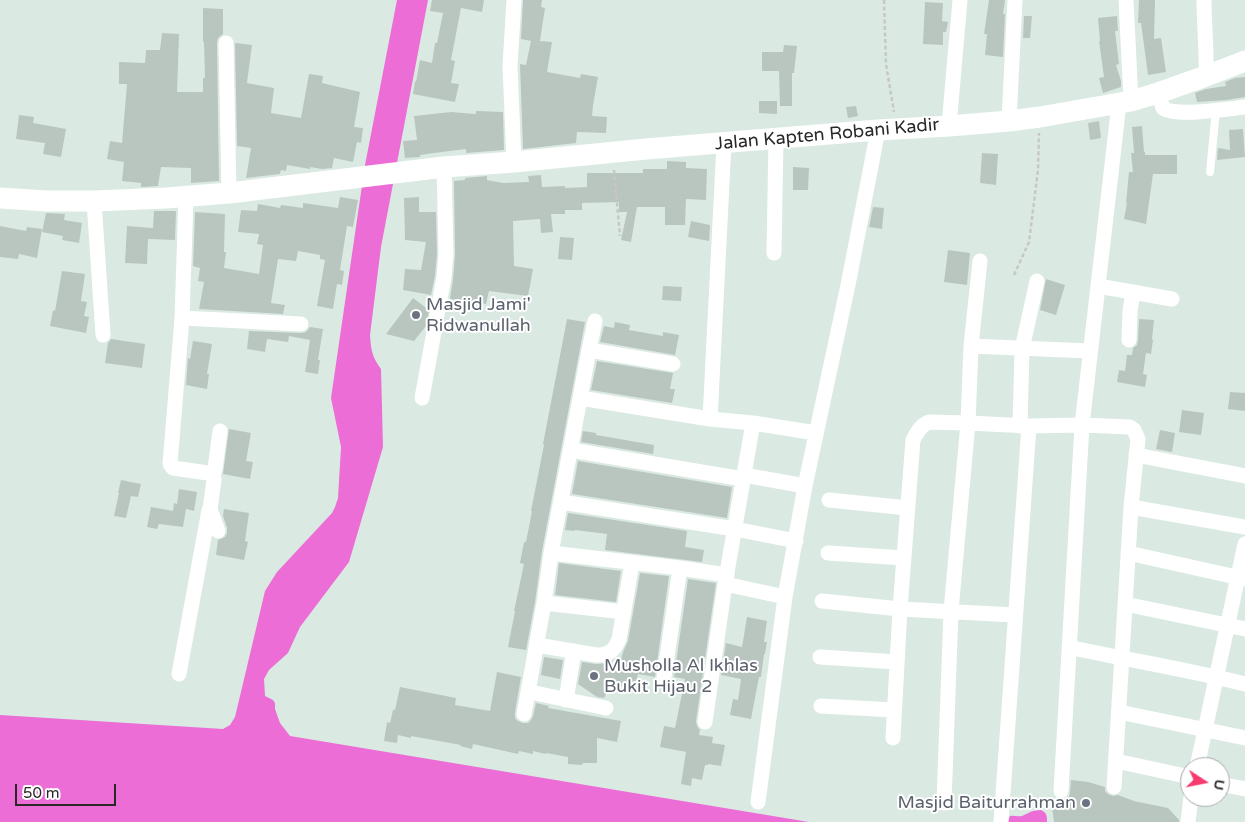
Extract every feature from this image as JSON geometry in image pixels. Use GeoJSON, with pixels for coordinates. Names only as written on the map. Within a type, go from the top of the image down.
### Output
{"type":"FeatureCollection","features":[{"type":"Feature","properties":{"kind":"main road","name":"Jalan Kapten Robani Kadir"},"geometry":{"type":"LineString","coordinates":[[0,198],[94,201],[186,197],[444,166],[514,162],[646,149],[888,129],[949,126],[1040,117],[1125,103],[1245,61]]}},
{"type":"Feature","properties":{"kind":"street"},"geometry":{"type":"LineString","coordinates":[[514,0],[510,66],[514,162]]}},
{"type":"Feature","properties":{"kind":"street"},"geometry":{"type":"LineString","coordinates":[[949,126],[960,0]]}},
{"type":"Feature","properties":{"kind":"street"},"geometry":{"type":"LineString","coordinates":[[1009,120],[1014,0]]}},
{"type":"Feature","properties":{"kind":"street"},"geometry":{"type":"LineString","coordinates":[[1061,791],[1082,425],[1098,286],[1125,103],[1126,0]]}},
{"type":"Feature","properties":{"kind":"street"},"geometry":{"type":"LineString","coordinates":[[1204,0],[1204,28],[1207,53],[1206,76]]}},
{"type":"Feature","properties":{"kind":"street"},"geometry":{"type":"LineString","coordinates":[[226,43],[230,193]]}},
{"type":"Feature","properties":{"kind":"street"},"geometry":{"type":"LineString","coordinates":[[1158,93],[1163,108],[1169,111],[1180,112],[1245,107]]}},
{"type":"Feature","properties":{"kind":"street"},"geometry":{"type":"LineString","coordinates":[[758,802],[786,597],[805,486],[846,295],[888,129]]}},
{"type":"Feature","properties":{"kind":"street"},"geometry":{"type":"LineString","coordinates":[[774,253],[776,138]]}},
{"type":"Feature","properties":{"kind":"street"},"geometry":{"type":"LineString","coordinates":[[710,419],[724,144]]}},
{"type":"Feature","properties":{"kind":"street"},"geometry":{"type":"LineString","coordinates":[[422,398],[444,278],[446,254],[444,166]]}},
{"type":"Feature","properties":{"kind":"street"},"geometry":{"type":"LineString","coordinates":[[186,197],[182,318],[170,464],[173,468],[213,475]]}},
{"type":"Feature","properties":{"kind":"street"},"geometry":{"type":"LineString","coordinates":[[94,201],[103,335]]}},
{"type":"Feature","properties":{"kind":"street"},"geometry":{"type":"LineString","coordinates":[[944,803],[951,611],[968,423],[971,346],[980,261]]}},
{"type":"Feature","properties":{"kind":"street"},"geometry":{"type":"LineString","coordinates":[[1001,822],[1025,426],[1022,349],[1037,281]]}},
{"type":"Feature","properties":{"kind":"street"},"geometry":{"type":"LineString","coordinates":[[1098,286],[1172,299]]}},
{"type":"Feature","properties":{"kind":"street"},"geometry":{"type":"LineString","coordinates":[[1129,340],[1133,292]]}},
{"type":"Feature","properties":{"kind":"street"},"geometry":{"type":"LineString","coordinates":[[182,318],[301,324]]}},
{"type":"Feature","properties":{"kind":"street"},"geometry":{"type":"LineString","coordinates":[[524,714],[551,553],[595,321]]}},
{"type":"Feature","properties":{"kind":"street"},"geometry":{"type":"LineString","coordinates":[[971,346],[1090,351]]}},
{"type":"Feature","properties":{"kind":"street"},"geometry":{"type":"LineString","coordinates":[[589,350],[673,364]]}},
{"type":"Feature","properties":{"kind":"street"},"geometry":{"type":"LineString","coordinates":[[580,398],[710,419],[753,423],[816,433]]}},
{"type":"Feature","properties":{"kind":"street"},"geometry":{"type":"LineString","coordinates":[[893,738],[896,662],[913,440],[919,429],[929,422],[1025,426],[1082,425],[1130,427],[1134,430],[1138,439],[1131,507],[1114,787]]}},
{"type":"Feature","properties":{"kind":"street"},"geometry":{"type":"LineString","coordinates":[[705,722],[726,580],[753,423]]}},
{"type":"Feature","properties":{"kind":"street"},"geometry":{"type":"LineString","coordinates":[[179,674],[210,508],[220,431]]}},
{"type":"Feature","properties":{"kind":"street"},"geometry":{"type":"LineString","coordinates":[[571,450],[805,486]]}},
{"type":"Feature","properties":{"kind":"street"},"geometry":{"type":"LineString","coordinates":[[1136,455],[1245,476]]}},
{"type":"Feature","properties":{"kind":"street"},"geometry":{"type":"LineString","coordinates":[[829,500],[908,508]]}},
{"type":"Feature","properties":{"kind":"street"},"geometry":{"type":"LineString","coordinates":[[561,502],[735,529],[796,541]]}},
{"type":"Feature","properties":{"kind":"street"},"geometry":{"type":"LineString","coordinates":[[1131,507],[1245,527]]}},
{"type":"Feature","properties":{"kind":"street"},"geometry":{"type":"LineString","coordinates":[[210,508],[218,531]]}},
{"type":"Feature","properties":{"kind":"street"},"geometry":{"type":"LineString","coordinates":[[1199,757],[1228,625],[1242,578],[1245,544]]}},
{"type":"Feature","properties":{"kind":"street"},"geometry":{"type":"LineString","coordinates":[[551,553],[680,568],[786,597]]}},
{"type":"Feature","properties":{"kind":"street"},"geometry":{"type":"LineString","coordinates":[[828,553],[904,558]]}},
{"type":"Feature","properties":{"kind":"street"},"geometry":{"type":"LineString","coordinates":[[1128,554],[1242,578]]}},
{"type":"Feature","properties":{"kind":"street"},"geometry":{"type":"LineString","coordinates":[[537,645],[600,655],[609,653],[616,646],[619,639],[632,563]]}},
{"type":"Feature","properties":{"kind":"street"},"geometry":{"type":"LineString","coordinates":[[664,677],[680,568]]}},
{"type":"Feature","properties":{"kind":"street"},"geometry":{"type":"LineString","coordinates":[[822,602],[900,609],[1015,614]]}},
{"type":"Feature","properties":{"kind":"street"},"geometry":{"type":"LineString","coordinates":[[544,603],[624,612]]}},
{"type":"Feature","properties":{"kind":"street"},"geometry":{"type":"LineString","coordinates":[[1125,604],[1245,629]]}},
{"type":"Feature","properties":{"kind":"street"},"geometry":{"type":"LineString","coordinates":[[1069,647],[1245,684]]}},
{"type":"Feature","properties":{"kind":"street"},"geometry":{"type":"LineString","coordinates":[[566,700],[574,651]]}},
{"type":"Feature","properties":{"kind":"street"},"geometry":{"type":"LineString","coordinates":[[820,657],[896,662]]}},
{"type":"Feature","properties":{"kind":"street"},"geometry":{"type":"LineString","coordinates":[[535,693],[606,708]]}},
{"type":"Feature","properties":{"kind":"street"},"geometry":{"type":"LineString","coordinates":[[821,706],[894,710]]}},
{"type":"Feature","properties":{"kind":"street"},"geometry":{"type":"LineString","coordinates":[[1119,712],[1245,738]]}},
{"type":"Feature","properties":{"kind":"street"},"geometry":{"type":"LineString","coordinates":[[1116,761],[1180,775]]}},
{"type":"Feature","properties":{"kind":"street"},"geometry":{"type":"LineString","coordinates":[[1230,786],[1245,789]]}},
{"type":"Feature","properties":{"kind":"street"},"geometry":{"type":"LineString","coordinates":[[1188,822],[1190,807]]}},
{"type":"Feature","properties":{"kind":"lane"},"geometry":{"type":"LineString","coordinates":[[1210,172],[1216,110]]}},
{"type":"Feature","properties":{"kind":"path"},"geometry":{"type":"LineString","coordinates":[[884,0],[888,129]]}},
{"type":"Feature","properties":{"kind":"path"},"geometry":{"type":"LineString","coordinates":[[1014,274],[1029,242],[1038,170],[1040,117]]}},
{"type":"Feature","properties":{"kind":"path"},"geometry":{"type":"LineString","coordinates":[[612,153],[620,236]]}},
{"type":"Feature","properties":{"kind":"shaded area"},"geometry":{"type":"Polygon","coordinates":[[[397,0],[428,0],[381,247],[370,335],[373,353],[381,369],[383,447],[349,562],[300,627],[288,653],[269,670],[264,679],[265,696],[275,703],[280,723],[290,736],[809,822],[0,822],[0,715],[223,729],[230,725],[235,717],[265,591],[277,572],[332,513],[338,498],[341,447],[331,398],[365,165],[397,0]]]}},
{"type":"Feature","properties":{"kind":"shaded area"},"geometry":{"type":"Polygon","coordinates":[[[1041,810],[1046,815],[1047,822],[1007,822],[1010,816],[1020,816],[1032,811],[1041,810]]]}},
{"type":"Feature","properties":{"kind":"building"},"geometry":{"type":"Polygon","coordinates":[[[432,0],[484,0],[482,12],[461,8],[451,60],[455,61],[451,83],[459,84],[455,102],[413,94],[420,60],[432,63],[435,43],[437,43],[443,13],[430,11],[432,0]]]}},
{"type":"Feature","properties":{"kind":"building"},"geometry":{"type":"Polygon","coordinates":[[[523,0],[542,0],[541,7],[545,8],[540,41],[552,42],[547,72],[580,78],[581,74],[598,77],[592,116],[607,117],[606,133],[577,132],[576,143],[523,149],[520,64],[526,65],[531,41],[521,39],[523,0]]]}},
{"type":"Feature","properties":{"kind":"building"},"geometry":{"type":"Polygon","coordinates":[[[989,0],[1005,0],[1003,14],[1005,14],[1003,57],[985,55],[987,34],[984,34],[989,0]]]}},
{"type":"Feature","properties":{"kind":"building"},"geometry":{"type":"Polygon","coordinates":[[[1139,0],[1155,0],[1154,39],[1161,38],[1166,72],[1148,75],[1141,23],[1138,23],[1139,0]]]}},
{"type":"Feature","properties":{"kind":"building"},"geometry":{"type":"Polygon","coordinates":[[[925,2],[943,3],[942,21],[948,22],[946,32],[943,32],[943,45],[923,44],[925,2]]]}},
{"type":"Feature","properties":{"kind":"building"},"geometry":{"type":"Polygon","coordinates":[[[203,8],[223,9],[223,34],[218,38],[217,43],[219,181],[191,183],[191,168],[161,167],[158,186],[141,187],[141,183],[122,181],[124,162],[107,159],[110,141],[122,143],[127,84],[119,84],[119,62],[145,63],[146,50],[160,50],[162,33],[179,34],[177,92],[203,92],[203,78],[205,78],[203,8]]]}},
{"type":"Feature","properties":{"kind":"building"},"geometry":{"type":"Polygon","coordinates":[[[1024,16],[1032,16],[1030,38],[1023,38],[1024,16]]]}},
{"type":"Feature","properties":{"kind":"building"},"geometry":{"type":"Polygon","coordinates":[[[1117,16],[1118,31],[1115,31],[1119,64],[1116,65],[1121,87],[1103,93],[1099,78],[1104,77],[1098,18],[1117,16]]]}},
{"type":"Feature","properties":{"kind":"building"},"geometry":{"type":"Polygon","coordinates":[[[235,43],[252,45],[247,83],[274,88],[271,113],[301,118],[309,74],[323,76],[322,83],[360,92],[354,127],[363,128],[361,143],[357,142],[353,162],[334,158],[332,168],[322,169],[287,165],[286,171],[281,170],[280,174],[246,178],[251,148],[237,146],[235,43]]]}},
{"type":"Feature","properties":{"kind":"building"},"geometry":{"type":"Polygon","coordinates":[[[784,45],[797,46],[794,73],[792,73],[792,106],[780,106],[779,71],[762,71],[762,52],[783,52],[784,45]]]}},
{"type":"Feature","properties":{"kind":"building"},"geometry":{"type":"Polygon","coordinates":[[[1245,77],[1245,97],[1197,102],[1195,93],[1226,86],[1225,82],[1245,77]]]}},
{"type":"Feature","properties":{"kind":"building"},"geometry":{"type":"Polygon","coordinates":[[[759,101],[777,101],[777,114],[759,113],[759,101]]]}},
{"type":"Feature","properties":{"kind":"building"},"geometry":{"type":"Polygon","coordinates":[[[856,106],[858,116],[848,118],[846,107],[856,106]]]}},
{"type":"Feature","properties":{"kind":"building"},"geometry":{"type":"Polygon","coordinates":[[[476,111],[503,112],[504,150],[466,153],[466,149],[405,158],[403,141],[417,140],[414,116],[451,112],[476,114],[476,111]]]}},
{"type":"Feature","properties":{"kind":"building"},"geometry":{"type":"Polygon","coordinates":[[[19,115],[34,117],[33,123],[66,129],[61,157],[43,154],[45,143],[16,139],[19,115]]]}},
{"type":"Feature","properties":{"kind":"building"},"geometry":{"type":"Polygon","coordinates":[[[1099,121],[1101,138],[1090,140],[1088,123],[1099,121]]]}},
{"type":"Feature","properties":{"kind":"building"},"geometry":{"type":"Polygon","coordinates":[[[1142,126],[1145,155],[1177,155],[1177,174],[1153,174],[1146,224],[1124,219],[1129,172],[1133,172],[1131,153],[1134,153],[1132,127],[1142,126]]]}},
{"type":"Feature","properties":{"kind":"building"},"geometry":{"type":"Polygon","coordinates":[[[1243,129],[1245,157],[1217,160],[1218,148],[1230,150],[1229,130],[1243,129]]]}},
{"type":"Feature","properties":{"kind":"building"},"geometry":{"type":"Polygon","coordinates":[[[982,153],[998,154],[996,185],[980,183],[982,153]]]}},
{"type":"Feature","properties":{"kind":"building"},"geometry":{"type":"Polygon","coordinates":[[[667,161],[686,162],[686,168],[707,169],[706,200],[686,199],[685,225],[665,225],[665,207],[637,207],[631,242],[621,240],[627,212],[619,212],[619,202],[582,203],[582,210],[565,210],[565,214],[551,214],[553,232],[541,233],[540,219],[513,221],[514,266],[533,269],[528,296],[489,291],[486,304],[450,299],[455,255],[454,181],[487,176],[487,180],[503,183],[529,182],[528,176],[541,175],[542,187],[587,187],[587,173],[643,173],[643,169],[667,169],[667,161]]]}},
{"type":"Feature","properties":{"kind":"building"},"geometry":{"type":"Polygon","coordinates":[[[793,167],[809,168],[808,190],[793,190],[793,167]]]}},
{"type":"Feature","properties":{"kind":"building"},"geometry":{"type":"Polygon","coordinates":[[[340,197],[358,200],[353,227],[347,226],[340,270],[344,271],[342,285],[337,284],[333,309],[317,306],[325,260],[320,259],[320,255],[298,251],[296,261],[278,259],[271,303],[285,305],[283,314],[199,309],[204,282],[198,281],[200,268],[193,266],[195,212],[225,214],[224,252],[226,252],[224,268],[259,274],[263,245],[257,244],[259,234],[238,232],[241,210],[257,211],[258,204],[280,208],[281,205],[303,208],[303,203],[338,208],[340,197]]]}},
{"type":"Feature","properties":{"kind":"building"},"geometry":{"type":"Polygon","coordinates":[[[419,197],[419,212],[436,212],[437,254],[431,295],[403,290],[405,269],[421,270],[426,242],[405,240],[404,198],[419,197]]]}},
{"type":"Feature","properties":{"kind":"building"},"geometry":{"type":"Polygon","coordinates":[[[873,207],[884,208],[882,229],[869,227],[873,207]]]}},
{"type":"Feature","properties":{"kind":"building"},"geometry":{"type":"Polygon","coordinates":[[[154,211],[176,211],[175,240],[148,239],[147,264],[125,263],[127,226],[153,228],[154,211]]]}},
{"type":"Feature","properties":{"kind":"building"},"geometry":{"type":"Polygon","coordinates":[[[46,213],[65,214],[64,220],[82,223],[79,243],[62,240],[63,236],[42,232],[46,213]]]}},
{"type":"Feature","properties":{"kind":"building"},"geometry":{"type":"Polygon","coordinates":[[[691,221],[710,225],[709,241],[688,237],[691,221]]]}},
{"type":"Feature","properties":{"kind":"building"},"geometry":{"type":"Polygon","coordinates":[[[0,226],[26,231],[27,227],[42,229],[37,258],[19,254],[18,259],[0,257],[0,226]]]}},
{"type":"Feature","properties":{"kind":"building"},"geometry":{"type":"Polygon","coordinates":[[[560,237],[574,238],[572,260],[558,259],[560,237]]]}},
{"type":"Feature","properties":{"kind":"building"},"geometry":{"type":"Polygon","coordinates":[[[948,250],[970,253],[967,285],[944,282],[948,250]]]}},
{"type":"Feature","properties":{"kind":"building"},"geometry":{"type":"Polygon","coordinates":[[[62,271],[85,274],[81,301],[87,302],[84,316],[89,317],[86,333],[50,326],[53,310],[55,311],[62,271]]]}},
{"type":"Feature","properties":{"kind":"building"},"geometry":{"type":"Polygon","coordinates":[[[1046,279],[1065,285],[1056,315],[1040,310],[1046,279]]]}},
{"type":"Feature","properties":{"kind":"building"},"geometry":{"type":"Polygon","coordinates":[[[663,286],[682,287],[681,301],[662,300],[663,286]]]}},
{"type":"Feature","properties":{"kind":"building"},"geometry":{"type":"Polygon","coordinates":[[[413,298],[429,310],[426,326],[414,341],[386,334],[413,298]]]}},
{"type":"Feature","properties":{"kind":"building"},"geometry":{"type":"Polygon","coordinates":[[[567,319],[585,322],[542,551],[526,650],[508,647],[524,564],[520,563],[532,511],[567,319]]]}},
{"type":"Feature","properties":{"kind":"building"},"geometry":{"type":"Polygon","coordinates":[[[1139,319],[1154,320],[1151,354],[1146,353],[1143,374],[1147,375],[1145,387],[1117,382],[1119,370],[1125,371],[1127,355],[1132,355],[1133,348],[1137,345],[1139,319]]]}},
{"type":"Feature","properties":{"kind":"building"},"geometry":{"type":"Polygon","coordinates":[[[615,322],[630,325],[629,330],[663,336],[663,332],[679,335],[675,355],[600,342],[604,326],[614,328],[615,322]]]}},
{"type":"Feature","properties":{"kind":"building"},"geometry":{"type":"Polygon","coordinates":[[[310,327],[323,329],[318,360],[320,360],[318,374],[305,372],[310,340],[289,336],[288,342],[267,339],[265,352],[247,349],[249,331],[301,333],[306,332],[310,327]]]}},
{"type":"Feature","properties":{"kind":"building"},"geometry":{"type":"Polygon","coordinates":[[[111,339],[145,344],[142,368],[105,363],[108,343],[111,339]]]}},
{"type":"Feature","properties":{"kind":"building"},"geometry":{"type":"Polygon","coordinates":[[[193,341],[212,344],[207,374],[209,374],[207,389],[186,385],[188,358],[190,359],[193,341]]]}},
{"type":"Feature","properties":{"kind":"building"},"geometry":{"type":"Polygon","coordinates":[[[597,361],[673,373],[670,389],[675,389],[672,403],[591,390],[597,361]]]}},
{"type":"Feature","properties":{"kind":"building"},"geometry":{"type":"Polygon","coordinates":[[[1230,392],[1245,393],[1245,411],[1228,409],[1230,392]]]}},
{"type":"Feature","properties":{"kind":"building"},"geometry":{"type":"Polygon","coordinates":[[[1182,410],[1204,413],[1201,435],[1179,432],[1182,410]]]}},
{"type":"Feature","properties":{"kind":"building"},"geometry":{"type":"Polygon","coordinates":[[[229,429],[251,433],[246,461],[253,462],[250,479],[223,474],[229,429]]]}},
{"type":"Feature","properties":{"kind":"building"},"geometry":{"type":"Polygon","coordinates":[[[1160,430],[1175,433],[1172,452],[1156,449],[1160,430]]]}},
{"type":"Feature","properties":{"kind":"building"},"geometry":{"type":"Polygon","coordinates":[[[583,431],[654,445],[653,454],[581,442],[583,431]]]}},
{"type":"Feature","properties":{"kind":"building"},"geometry":{"type":"Polygon","coordinates":[[[578,461],[732,487],[727,518],[572,494],[578,461]]]}},
{"type":"Feature","properties":{"kind":"building"},"geometry":{"type":"Polygon","coordinates":[[[121,480],[141,484],[138,497],[131,496],[126,518],[114,516],[121,480]]]}},
{"type":"Feature","properties":{"kind":"building"},"geometry":{"type":"Polygon","coordinates":[[[179,489],[197,492],[194,511],[186,509],[183,527],[159,524],[157,529],[147,527],[151,507],[173,511],[174,503],[177,504],[179,489]]]}},
{"type":"Feature","properties":{"kind":"building"},"geometry":{"type":"Polygon","coordinates":[[[224,509],[249,513],[245,541],[248,542],[244,560],[216,555],[218,540],[225,537],[227,533],[223,516],[224,509]]]}},
{"type":"Feature","properties":{"kind":"building"},"geometry":{"type":"Polygon","coordinates":[[[568,513],[687,531],[685,547],[704,550],[702,562],[605,550],[607,534],[565,530],[568,513]]]}},
{"type":"Feature","properties":{"kind":"building"},"geometry":{"type":"Polygon","coordinates":[[[559,563],[621,571],[616,602],[555,595],[559,563]]]}},
{"type":"Feature","properties":{"kind":"building"},"geometry":{"type":"Polygon","coordinates":[[[640,573],[669,576],[655,677],[638,674],[634,689],[611,684],[604,698],[597,697],[578,684],[582,662],[620,665],[628,641],[640,573]]]}},
{"type":"Feature","properties":{"kind":"building"},"geometry":{"type":"Polygon","coordinates":[[[688,579],[716,583],[696,721],[700,730],[699,735],[713,737],[712,743],[725,745],[721,766],[705,765],[702,780],[692,778],[691,786],[681,784],[686,752],[660,747],[664,726],[675,728],[685,679],[674,677],[688,579]]]}},
{"type":"Feature","properties":{"kind":"building"},"geometry":{"type":"Polygon","coordinates":[[[747,617],[767,621],[764,642],[767,642],[751,719],[730,715],[733,699],[738,700],[741,679],[721,675],[726,643],[742,647],[747,617]]]}},
{"type":"Feature","properties":{"kind":"building"},"geometry":{"type":"Polygon","coordinates":[[[544,657],[563,660],[560,679],[541,675],[544,657]]]}},
{"type":"Feature","properties":{"kind":"building"},"geometry":{"type":"Polygon","coordinates":[[[497,672],[521,677],[515,712],[515,718],[518,721],[528,723],[531,720],[536,703],[549,706],[548,708],[621,721],[617,742],[597,738],[597,763],[583,763],[582,765],[568,764],[568,757],[546,753],[533,751],[533,754],[519,751],[518,754],[473,744],[472,749],[461,745],[411,736],[411,738],[398,735],[397,743],[384,741],[387,722],[390,723],[393,710],[395,710],[400,687],[456,698],[455,705],[490,711],[497,672]]]}},
{"type":"Feature","properties":{"kind":"building"},"geometry":{"type":"Polygon","coordinates":[[[1071,780],[1105,787],[1105,791],[1113,796],[1118,795],[1134,801],[1168,808],[1179,822],[1054,822],[1052,807],[1057,799],[1065,800],[1069,797],[1071,780]]]}},
{"type":"Feature","properties":{"kind":"place","name":"Masjid Jami' Ridwanullah"},"geometry":{"type":"Point","coordinates":[416,315]}},
{"type":"Feature","properties":{"kind":"place","name":"Musholla Al Ikhlas Bukit Hijau 2"},"geometry":{"type":"Point","coordinates":[594,676]}},
{"type":"Feature","properties":{"kind":"place","name":"Masjid Baiturrahman"},"geometry":{"type":"Point","coordinates":[1086,803]}}]}
